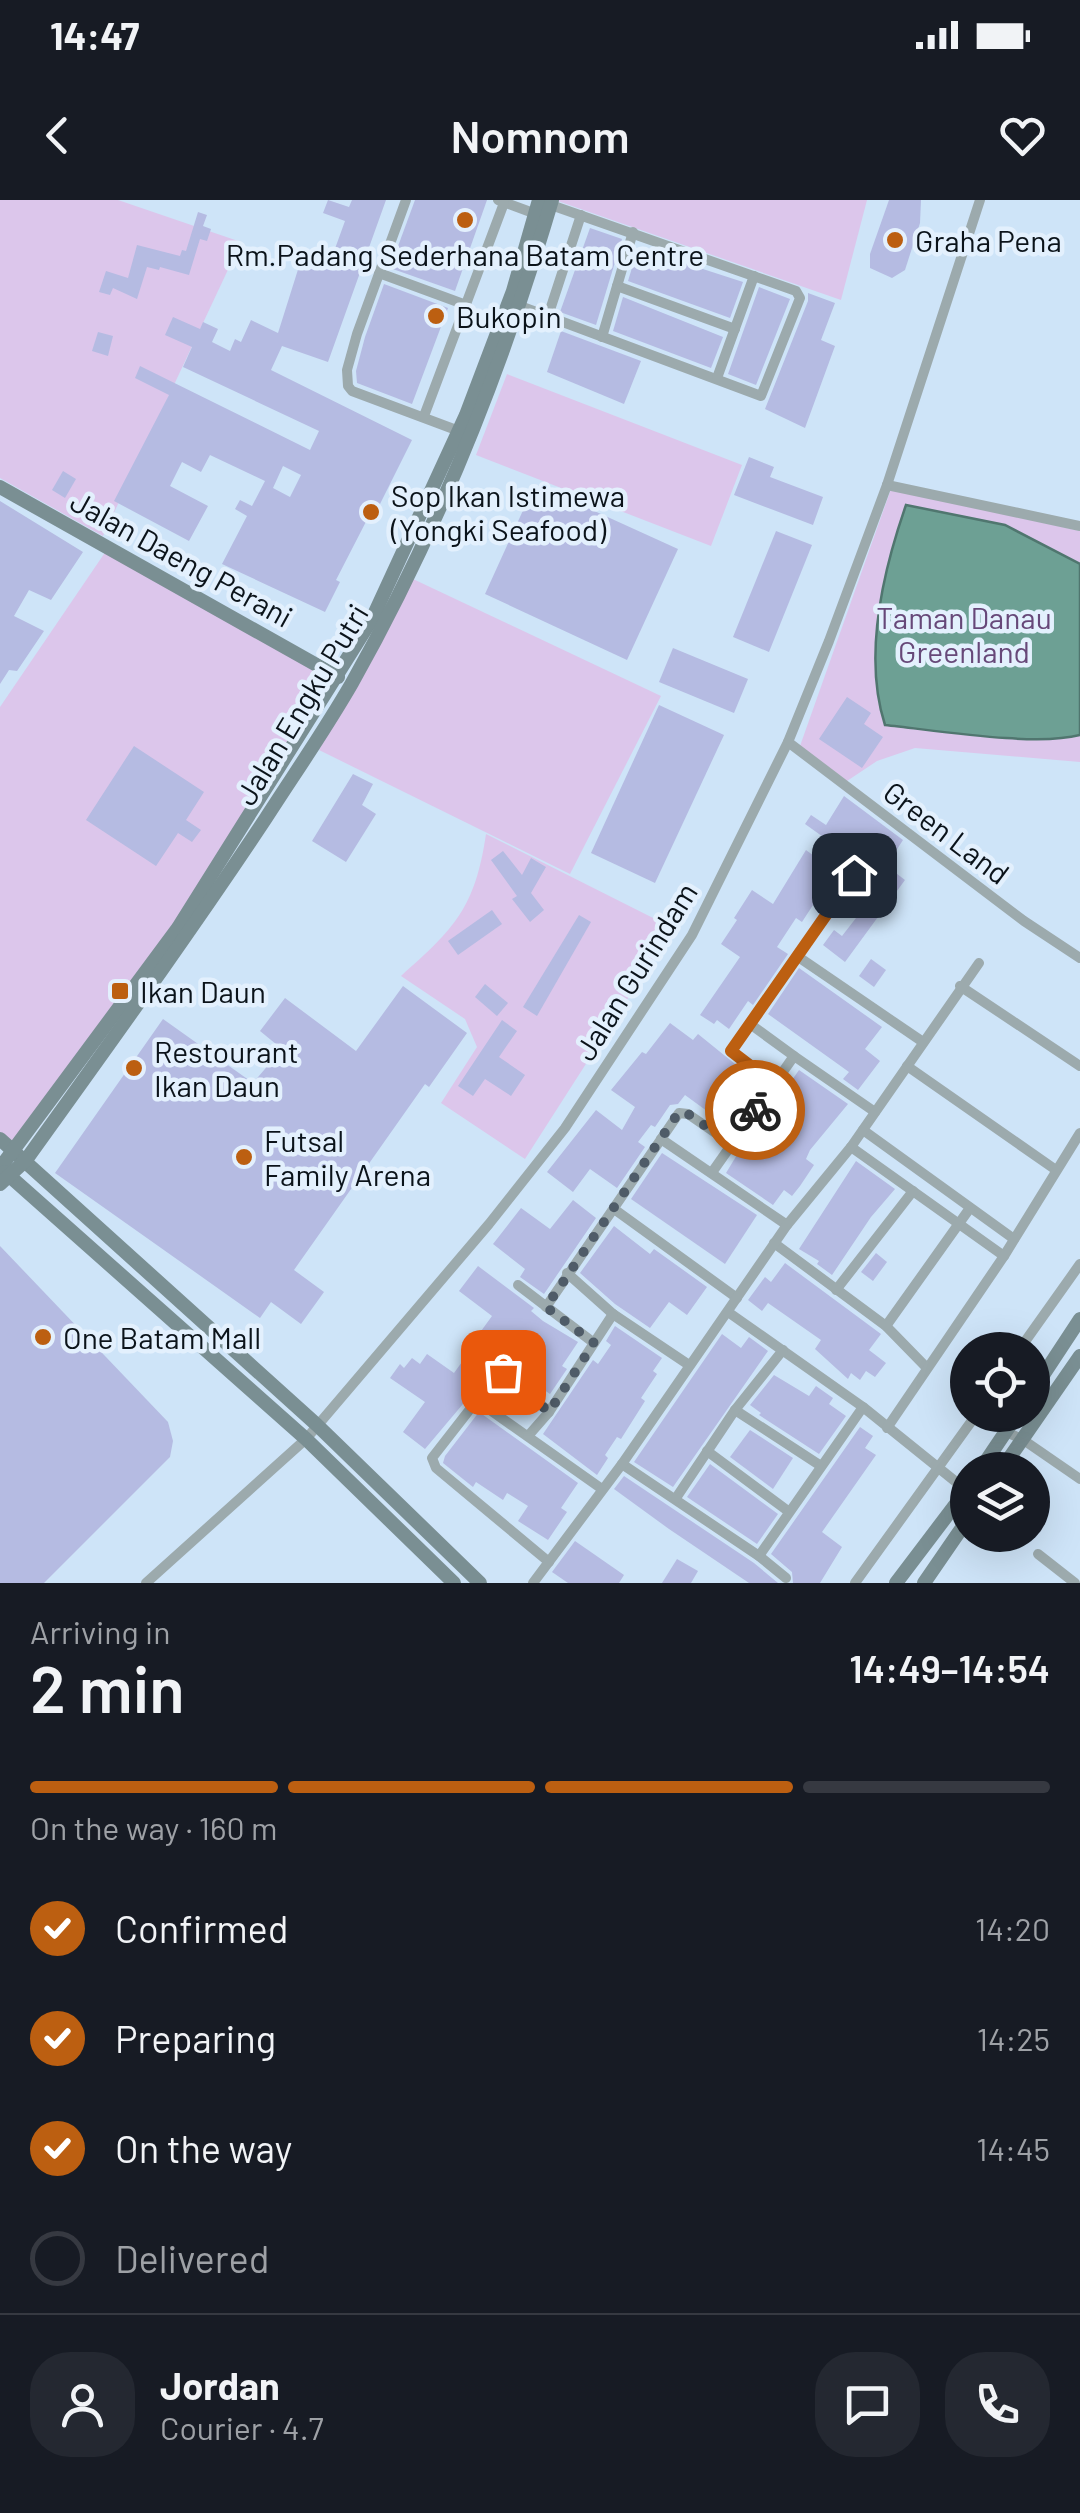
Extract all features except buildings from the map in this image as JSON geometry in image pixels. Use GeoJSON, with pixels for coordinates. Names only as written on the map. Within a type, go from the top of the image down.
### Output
{"type":"FeatureCollection","features":[{"type":"Feature","properties":{"kind":"main road","name":"Jalan Engku Putri"},"geometry":{"type":"LineString","coordinates":[[2,1172],[20,1156],[185,940],[351,684],[400,592],[454,474],[520,306],[545,205]]}},
{"type":"Feature","properties":{"kind":"main road","name":"Jalan Engku Putri"},"geometry":{"type":"LineString","coordinates":[[20,1156],[178,928],[338,677],[404,555],[459,431],[545,205]]}},
{"type":"Feature","properties":{"kind":"main road","name":"Jalan Daeng Perani"},"geometry":{"type":"LineString","coordinates":[[0,487],[338,677]]}},
{"type":"Feature","properties":{"kind":"main road"},"geometry":{"type":"LineString","coordinates":[[0,1139],[318,1426],[480,1583]]}},
{"type":"Feature","properties":{"kind":"main road"},"geometry":{"type":"LineString","coordinates":[[2,1172],[306,1439],[454,1583]]}},
{"type":"Feature","properties":{"kind":"main road"},"geometry":{"type":"LineString","coordinates":[[1050,1364],[1080,1318]]}},
{"type":"Feature","properties":{"kind":"main road"},"geometry":{"type":"LineString","coordinates":[[1013,1452],[1080,1356]]}},
{"type":"Feature","properties":{"kind":"main road"},"geometry":{"type":"LineString","coordinates":[[992,1452],[1006,1432]]}},
{"type":"Feature","properties":{"kind":"main road"},"geometry":{"type":"LineString","coordinates":[[896,1583],[950,1512]]}},
{"type":"Feature","properties":{"kind":"main road"},"geometry":{"type":"LineString","coordinates":[[924,1583],[950,1545]]}},
{"type":"Feature","properties":{"kind":"street"},"geometry":{"type":"LineString","coordinates":[[406,200],[347,370],[348,386],[352,391],[459,431]]}},
{"type":"Feature","properties":{"kind":"street","name":"Jalan Gurindam"},"geometry":{"type":"LineString","coordinates":[[146,1583],[306,1439],[489,1224],[566,1128],[692,935],[788,742],[887,485],[980,200]]}},
{"type":"Feature","properties":{"kind":"street"},"geometry":{"type":"LineString","coordinates":[[424,416],[501,201],[545,205],[581,214],[796,291],[800,298],[763,394],[757,396],[520,306]]}},
{"type":"Feature","properties":{"kind":"street"},"geometry":{"type":"LineString","coordinates":[[548,316],[581,214]]}},
{"type":"Feature","properties":{"kind":"street"},"geometry":{"type":"LineString","coordinates":[[602,337],[634,232]]}},
{"type":"Feature","properties":{"kind":"street"},"geometry":{"type":"LineString","coordinates":[[379,273],[466,306]]}},
{"type":"Feature","properties":{"kind":"street"},"geometry":{"type":"LineString","coordinates":[[716,378],[754,276]]}},
{"type":"Feature","properties":{"kind":"street"},"geometry":{"type":"LineString","coordinates":[[617,286],[735,329]]}},
{"type":"Feature","properties":{"kind":"street"},"geometry":{"type":"LineString","coordinates":[[887,485],[1080,526]]}},
{"type":"Feature","properties":{"kind":"street","name":"Green Land"},"geometry":{"type":"LineString","coordinates":[[788,742],[1024,921],[1080,958]]}},
{"type":"Feature","properties":{"kind":"street"},"geometry":{"type":"LineString","coordinates":[[774,1084],[731,1051],[854,875]]}},
{"type":"Feature","properties":{"kind":"street"},"geometry":{"type":"LineString","coordinates":[[798,956],[922,1042]]}},
{"type":"Feature","properties":{"kind":"street"},"geometry":{"type":"LineString","coordinates":[[533,1583],[622,1464],[787,1225],[851,1147],[979,963]]}},
{"type":"Feature","properties":{"kind":"street"},"geometry":{"type":"LineString","coordinates":[[960,986],[1080,1066]]}},
{"type":"Feature","properties":{"kind":"street"},"geometry":{"type":"LineString","coordinates":[[750,1024],[875,1112]]}},
{"type":"Feature","properties":{"kind":"street"},"geometry":{"type":"LineString","coordinates":[[713,1171],[794,1056]]}},
{"type":"Feature","properties":{"kind":"street"},"geometry":{"type":"LineString","coordinates":[[907,1066],[1056,1170]]}},
{"type":"Feature","properties":{"kind":"street"},"geometry":{"type":"LineString","coordinates":[[546,1307],[679,1112],[730,1143]]}},
{"type":"Feature","properties":{"kind":"street"},"geometry":{"type":"LineString","coordinates":[[863,1130],[1014,1239]]}},
{"type":"Feature","properties":{"kind":"street"},"geometry":{"type":"LineString","coordinates":[[886,1428],[1004,1256],[1080,1133]]}},
{"type":"Feature","properties":{"kind":"street"},"geometry":{"type":"LineString","coordinates":[[662,1139],[787,1225]]}},
{"type":"Feature","properties":{"kind":"street"},"geometry":{"type":"LineString","coordinates":[[851,1147],[1004,1256]]}},
{"type":"Feature","properties":{"kind":"street"},"geometry":{"type":"LineString","coordinates":[[836,1290],[913,1191]]}},
{"type":"Feature","properties":{"kind":"street"},"geometry":{"type":"LineString","coordinates":[[886,1326],[970,1208]]}},
{"type":"Feature","properties":{"kind":"street"},"geometry":{"type":"LineString","coordinates":[[614,1209],[736,1298]]}},
{"type":"Feature","properties":{"kind":"street"},"geometry":{"type":"LineString","coordinates":[[774,1244],[886,1326],[926,1367]]}},
{"type":"Feature","properties":{"kind":"street"},"geometry":{"type":"LineString","coordinates":[[1033,1332],[1080,1264]]}},
{"type":"Feature","properties":{"kind":"street"},"geometry":{"type":"LineString","coordinates":[[567,1273],[613,1314],[688,1365]]}},
{"type":"Feature","properties":{"kind":"street"},"geometry":{"type":"LineString","coordinates":[[518,1285],[594,1343]]}},
{"type":"Feature","properties":{"kind":"street"},"geometry":{"type":"LineString","coordinates":[[728,1312],[863,1406],[950,1477]]}},
{"type":"Feature","properties":{"kind":"street"},"geometry":{"type":"LineString","coordinates":[[528,1436],[549,1412],[613,1314]]}},
{"type":"Feature","properties":{"kind":"street"},"geometry":{"type":"LineString","coordinates":[[676,1498],[736,1410],[784,1350]]}},
{"type":"Feature","properties":{"kind":"street"},"geometry":{"type":"LineString","coordinates":[[549,1412],[503,1372],[496,1373],[434,1452],[432,1463],[550,1562]]}},
{"type":"Feature","properties":{"kind":"street"},"geometry":{"type":"LineString","coordinates":[[476,1400],[602,1489]]}},
{"type":"Feature","properties":{"kind":"street"},"geometry":{"type":"LineString","coordinates":[[759,1556],[863,1406]]}},
{"type":"Feature","properties":{"kind":"street"},"geometry":{"type":"LineString","coordinates":[[736,1410],[821,1466]]}},
{"type":"Feature","properties":{"kind":"street"},"geometry":{"type":"LineString","coordinates":[[856,1583],[965,1432]]}},
{"type":"Feature","properties":{"kind":"street"},"geometry":{"type":"LineString","coordinates":[[1006,1432],[1080,1479]]}},
{"type":"Feature","properties":{"kind":"street"},"geometry":{"type":"LineString","coordinates":[[707,1451],[788,1510]]}},
{"type":"Feature","properties":{"kind":"street"},"geometry":{"type":"LineString","coordinates":[[622,1464],[786,1578]]}},
{"type":"Feature","properties":{"kind":"street"},"geometry":{"type":"LineString","coordinates":[[1038,1554],[1075,1583]]}},
{"type":"Feature","properties":{"kind":"green space"},"geometry":{"type":"Polygon","coordinates":[[[0,200],[118,200],[241,242],[103,536],[0,478],[0,200]]]}},
{"type":"Feature","properties":{"kind":"green space"},"geometry":{"type":"Polygon","coordinates":[[[555,200],[867,200],[841,300],[555,200]]]}},
{"type":"Feature","properties":{"kind":"green space"},"geometry":{"type":"Polygon","coordinates":[[[507,374],[742,465],[711,546],[476,455],[507,374]]]}},
{"type":"Feature","properties":{"kind":"green space","name":"Taman Danau Greenland"},"geometry":{"type":"Polygon","coordinates":[[[891,489],[1080,531],[1080,762],[915,748],[877,761],[847,781],[800,746],[891,489]]]}},
{"type":"Feature","properties":{"kind":"green space"},"geometry":{"type":"Polygon","coordinates":[[[106,551],[330,680],[173,927],[12,1145],[0,1134],[0,707],[106,551]]]}},
{"type":"Feature","properties":{"kind":"green space"},"geometry":{"type":"Polygon","coordinates":[[[413,579],[661,696],[570,874],[319,750],[413,579]]]}},
{"type":"Feature","properties":{"kind":"green space"},"geometry":{"type":"Polygon","coordinates":[[[486,834],[673,928],[525,1159],[441,1103],[477,1047],[465,1019],[401,976],[460,915],[476,881],[486,834]]]}},
{"type":"Feature","properties":{"kind":"shaded area","name":"Taman Danau Greenland"},"geometry":{"type":"Polygon","coordinates":[[[906,505],[1005,525],[1080,564],[1080,735],[1011,738],[885,725],[879,699],[876,643],[883,586],[906,505]]]}},
{"type":"Feature","properties":{"kind":"way so far"},"geometry":{"type":"LineString","coordinates":[[503,1372],[549,1412],[594,1343],[546,1307],[567,1273],[679,1112],[730,1143],[755,1110]]}},
{"type":"Feature","properties":{"kind":"place","name":"Rm.Padang Sederhana Batam Centre"},"geometry":{"type":"Point","coordinates":[465,220]}},
{"type":"Feature","properties":{"kind":"place","name":"Graha Pena"},"geometry":{"type":"Point","coordinates":[895,240]}},
{"type":"Feature","properties":{"kind":"place","name":"Bukopin"},"geometry":{"type":"Point","coordinates":[436,316]}},
{"type":"Feature","properties":{"kind":"place","name":"Sop Ikan Istimewa (Yongki Seafood)"},"geometry":{"type":"Point","coordinates":[371,512]}},
{"type":"Feature","properties":{"kind":"place","name":"Ikan Daun"},"geometry":{"type":"Point","coordinates":[120,991]}},
{"type":"Feature","properties":{"kind":"place","name":"Restourant Ikan Daun"},"geometry":{"type":"Point","coordinates":[134,1068]}},
{"type":"Feature","properties":{"kind":"place","name":"Futsal Family Arena"},"geometry":{"type":"Point","coordinates":[244,1157]}},
{"type":"Feature","properties":{"kind":"place","name":"One Batam Mall"},"geometry":{"type":"Point","coordinates":[43,1337]}},
{"type":"Feature","properties":{"kind":"route"},"geometry":{"type":"LineString","coordinates":[[755,1110],[774,1084],[731,1051],[854,875]]}}]}
